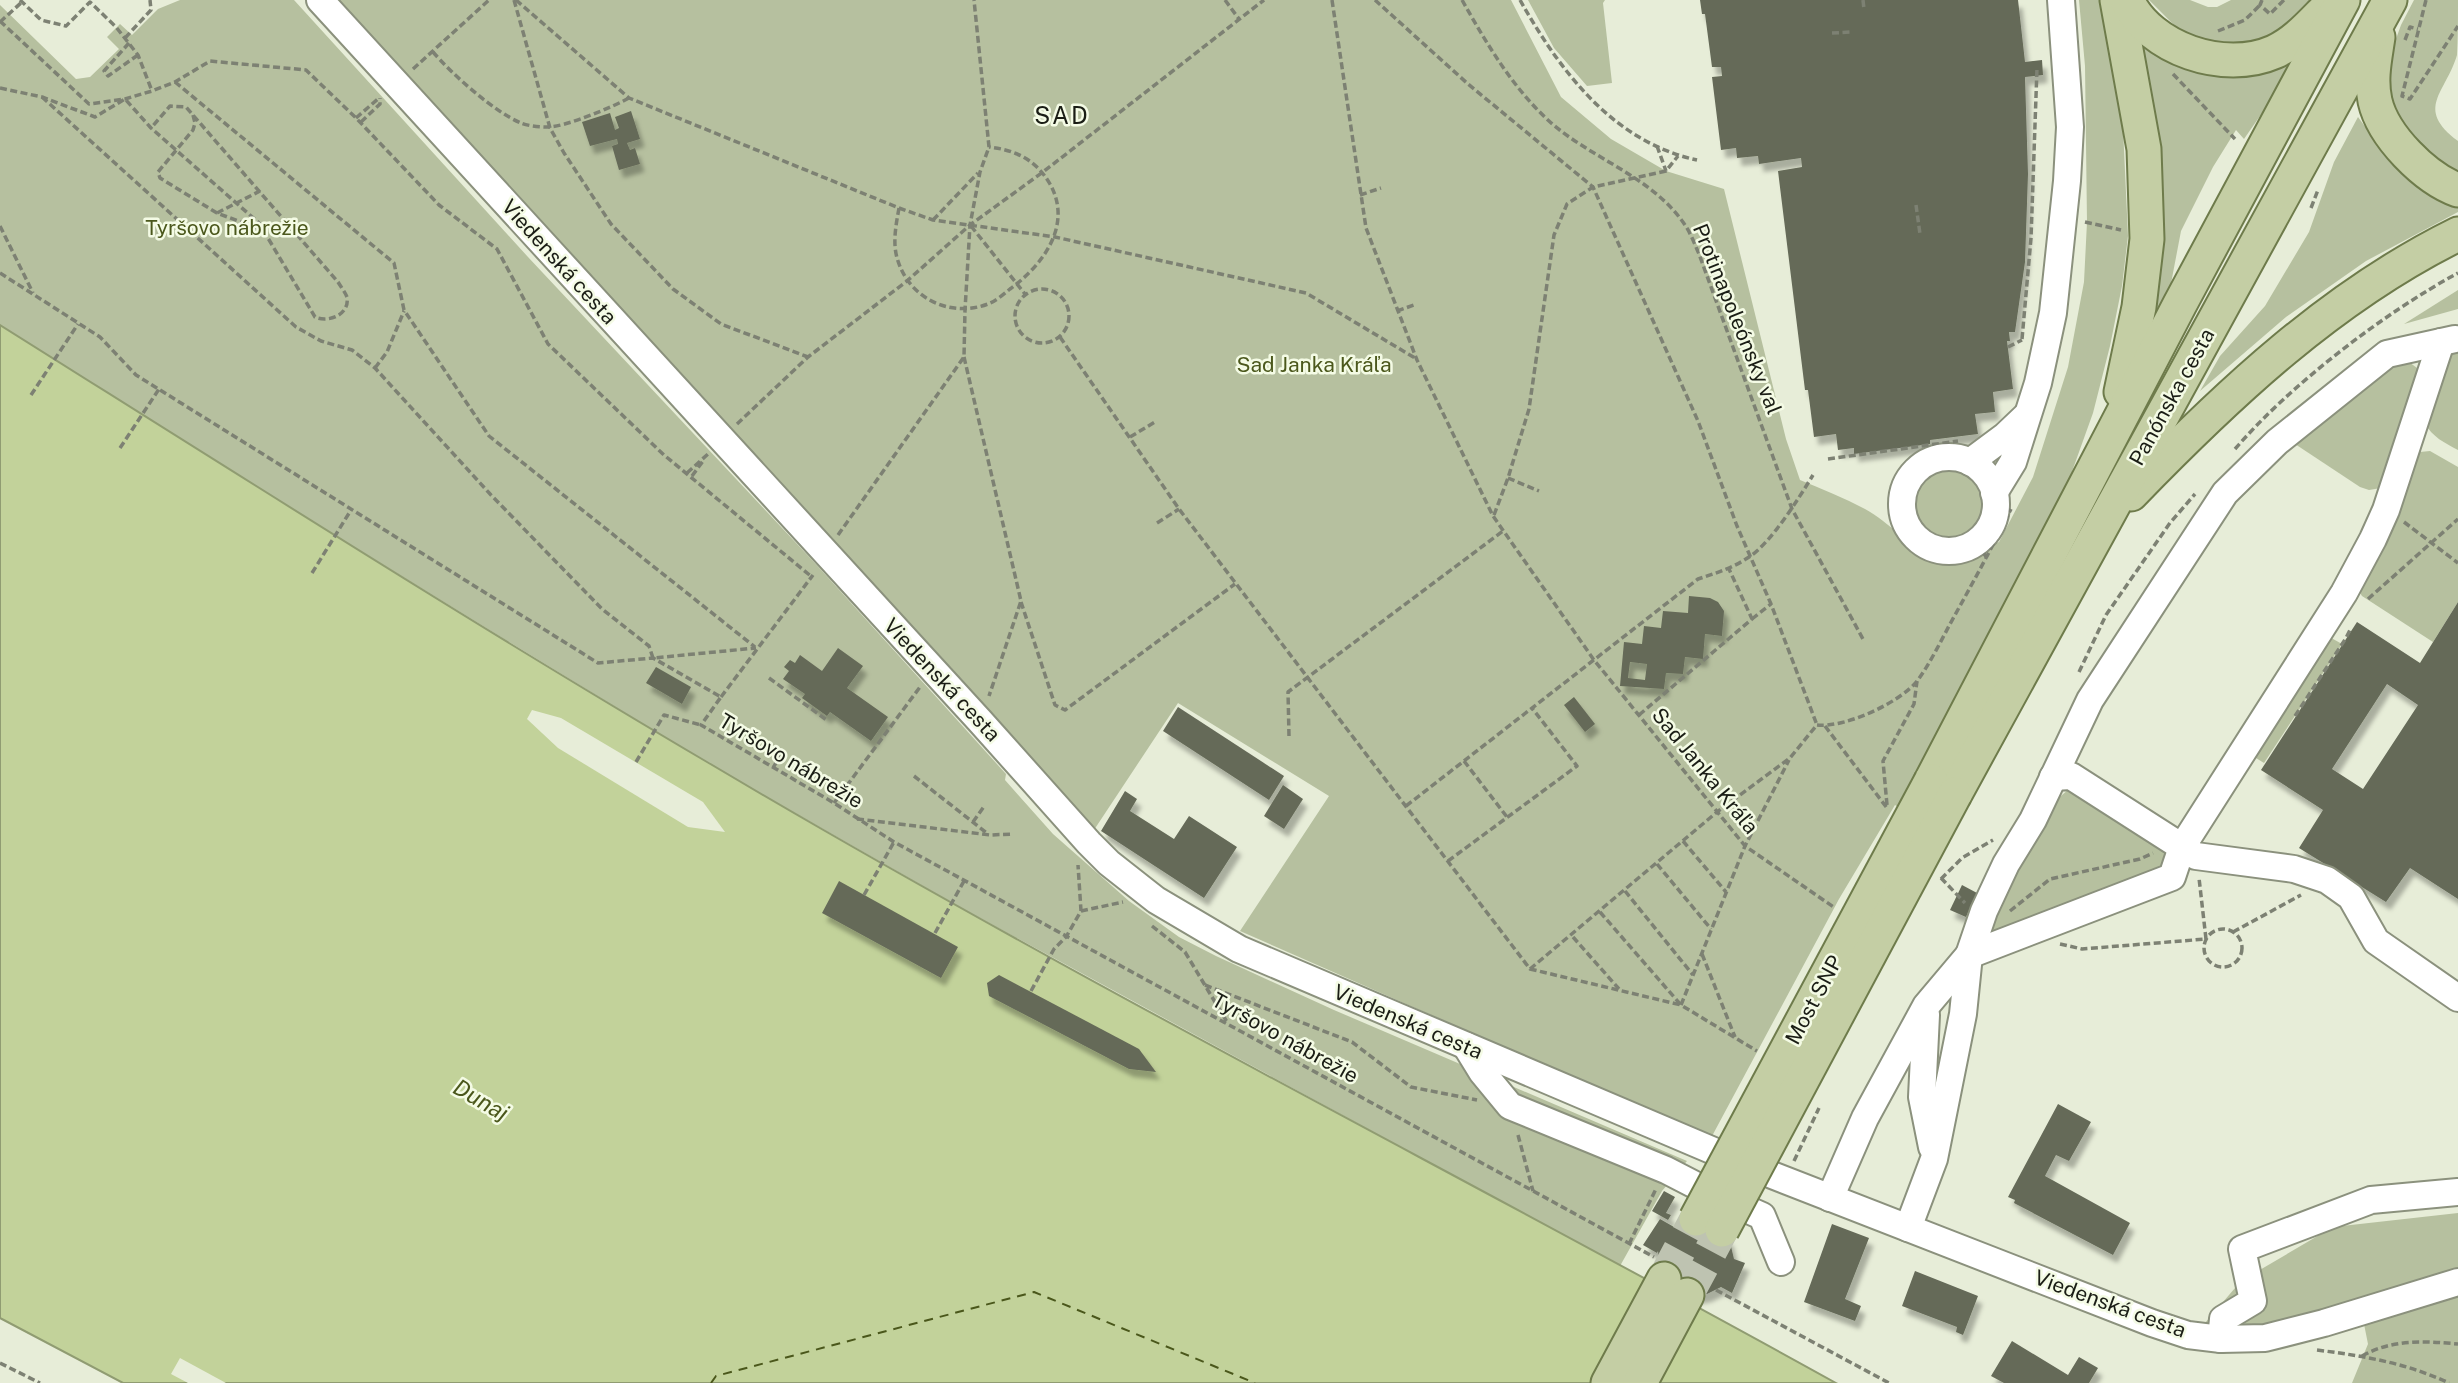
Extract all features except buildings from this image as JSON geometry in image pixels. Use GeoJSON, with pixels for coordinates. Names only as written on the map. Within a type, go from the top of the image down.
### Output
{"type":"FeatureCollection","features":[{"type":"Feature","properties":{"kind":"main road"},"geometry":{"type":"LineString","coordinates":[[2105,451],[2135,330],[2147,239],[2144,149],[2116,0]]}},
{"type":"Feature","properties":{"kind":"main road"},"geometry":{"type":"LineString","coordinates":[[2127,0],[2149,30],[2173,45],[2211,58],[2238,59],[2277,51],[2299,36],[2335,0]]}},
{"type":"Feature","properties":{"kind":"main road","name":"Panónska cesta"},"geometry":{"type":"LineString","coordinates":[[1943,788],[2105,451],[2174,315],[2343,0]]}},
{"type":"Feature","properties":{"kind":"main road"},"geometry":{"type":"LineString","coordinates":[[2385,9],[2372,77],[2375,100],[2382,117],[2400,145],[2425,171],[2458,190]]}},
{"type":"Feature","properties":{"kind":"main road","name":"Panónska cesta"},"geometry":{"type":"LineString","coordinates":[[1943,788],[2103,523],[2385,9]]}},
{"type":"Feature","properties":{"kind":"main road"},"geometry":{"type":"LineString","coordinates":[[2103,523],[2189,434],[2277,356],[2360,292],[2458,234]]}},
{"type":"Feature","properties":{"kind":"main road","name":"Most SNP"},"geometry":{"type":"LineString","coordinates":[[1709,1225],[1943,788]]}},
{"type":"Feature","properties":{"kind":"main road"},"geometry":{"type":"LineString","coordinates":[[1608,1383],[1681,1281]]}},
{"type":"Feature","properties":{"kind":"main road"},"geometry":{"type":"LineString","coordinates":[[1640,1383],[1681,1281]]}},
{"type":"Feature","properties":{"kind":"street","name":"Viedenská cesta"},"geometry":{"type":"LineString","coordinates":[[320,0],[1110,863],[1156,900],[1239,949],[1716,1152]]}},
{"type":"Feature","properties":{"kind":"street"},"geometry":{"type":"LineString","coordinates":[[2042,0],[2056,118],[2067,181]]}},
{"type":"Feature","properties":{"kind":"street"},"geometry":{"type":"LineString","coordinates":[[1994,493],[2013,462],[2038,383],[2053,313],[2070,127],[2061,0]]}},
{"type":"Feature","properties":{"kind":"street"},"geometry":{"type":"LineString","coordinates":[[1830,1198],[1865,1118],[1926,1006],[1969,955],[2172,877],[2344,593],[2373,539],[2449,340]]}},
{"type":"Feature","properties":{"kind":"street"},"geometry":{"type":"LineString","coordinates":[[1908,1228],[1934,1158],[1963,1014],[1969,955],[1984,911],[2006,864],[2033,820],[2090,700],[2225,493],[2277,442],[2387,354],[2449,340]]}},
{"type":"Feature","properties":{"kind":"street"},"geometry":{"type":"LineString","coordinates":[[1965,451],[1989,480],[1996,502],[1993,520],[1983,536],[1968,547],[1950,552],[1932,548],[1923,544],[1910,531],[1902,509],[1908,481],[1926,463],[1952,457],[1965,451],[2006,436],[2026,416]]}},
{"type":"Feature","properties":{"kind":"street"},"geometry":{"type":"LineString","coordinates":[[2053,777],[2071,776],[2189,852],[2294,869],[2327,880],[2351,897],[2375,941],[2458,998]]}},
{"type":"Feature","properties":{"kind":"street"},"geometry":{"type":"LineString","coordinates":[[1926,1006],[1922,1097],[1934,1158]]}},
{"type":"Feature","properties":{"kind":"street"},"geometry":{"type":"LineString","coordinates":[[1466,1046],[1482,1072],[1510,1106],[1666,1170],[1698,1186]]}},
{"type":"Feature","properties":{"kind":"street","name":"Viedenská cesta"},"geometry":{"type":"LineString","coordinates":[[1772,1175],[2188,1335],[2221,1339],[2266,1338],[2458,1282]]}},
{"type":"Feature","properties":{"kind":"street"},"geometry":{"type":"LineString","coordinates":[[2221,1339],[2223,1320],[2253,1301],[2242,1250],[2371,1200],[2458,1192]]}},
{"type":"Feature","properties":{"kind":"street"},"geometry":{"type":"LineString","coordinates":[[1753,1212],[1762,1216],[1781,1262]]}},
{"type":"Feature","properties":{"kind":"path"},"geometry":{"type":"LineString","coordinates":[[125,38],[151,10],[150,0]]}},
{"type":"Feature","properties":{"kind":"path"},"geometry":{"type":"LineString","coordinates":[[405,76],[489,0]]}},
{"type":"Feature","properties":{"kind":"path"},"geometry":{"type":"LineString","coordinates":[[515,0],[629,98],[899,208],[933,220],[1055,237],[1306,293],[1417,360]]}},
{"type":"Feature","properties":{"kind":"path"},"geometry":{"type":"LineString","coordinates":[[515,0],[550,128],[611,224],[673,289],[721,324],[808,357]]}},
{"type":"Feature","properties":{"kind":"path"},"geometry":{"type":"LineString","coordinates":[[974,0],[989,148],[980,172],[970,225],[964,357],[1021,601],[1055,705],[1065,710],[1235,584]]}},
{"type":"Feature","properties":{"kind":"path"},"geometry":{"type":"LineString","coordinates":[[1225,0],[1239,19]]}},
{"type":"Feature","properties":{"kind":"path"},"geometry":{"type":"LineString","coordinates":[[730,430],[808,357],[907,281],[970,225],[1043,172],[1264,0]]}},
{"type":"Feature","properties":{"kind":"path","name":"Sad Janka Kráľa"},"geometry":{"type":"LineString","coordinates":[[1332,0],[1366,228],[1417,360],[1493,516],[1594,660],[1745,846],[1840,911]]}},
{"type":"Feature","properties":{"kind":"path"},"geometry":{"type":"LineString","coordinates":[[1375,0],[1468,84],[1593,187],[1698,421],[1816,725]]}},
{"type":"Feature","properties":{"kind":"path","name":"Protinapoleónsky val"},"geometry":{"type":"LineString","coordinates":[[1462,0],[1494,56],[1524,96],[1551,123],[1635,178],[1665,202],[1685,225],[1695,245],[1793,509],[1863,639]]}},
{"type":"Feature","properties":{"kind":"path"},"geometry":{"type":"LineString","coordinates":[[1520,0],[1545,45],[1584,92],[1618,124],[1678,156],[1698,160]]}},
{"type":"Feature","properties":{"kind":"path"},"geometry":{"type":"LineString","coordinates":[[1864,0],[1865,9]]}},
{"type":"Feature","properties":{"kind":"path"},"geometry":{"type":"LineString","coordinates":[[2214,32],[2245,20],[2261,3],[2270,14],[2284,0]]}},
{"type":"Feature","properties":{"kind":"path"},"geometry":{"type":"LineString","coordinates":[[2426,0],[2402,96],[2410,99],[2458,26]]}},
{"type":"Feature","properties":{"kind":"path"},"geometry":{"type":"LineString","coordinates":[[152,91],[138,55],[90,1],[66,26],[41,20],[21,1],[0,22],[89,104],[125,99],[152,91],[175,82],[211,61],[306,70],[439,205],[497,249],[548,344],[664,455],[812,577]]}},
{"type":"Feature","properties":{"kind":"path"},"geometry":{"type":"LineString","coordinates":[[1832,33],[1851,32]]}},
{"type":"Feature","properties":{"kind":"path"},"geometry":{"type":"LineString","coordinates":[[129,43],[104,71],[108,76],[138,55]]}},
{"type":"Feature","properties":{"kind":"path"},"geometry":{"type":"LineString","coordinates":[[433,52],[444,65],[489,102],[522,124],[550,128],[608,109],[629,98]]}},
{"type":"Feature","properties":{"kind":"path"},"geometry":{"type":"LineString","coordinates":[[2021,352],[2031,238],[2037,68]]}},
{"type":"Feature","properties":{"kind":"path"},"geometry":{"type":"LineString","coordinates":[[2169,70],[2235,139]]}},
{"type":"Feature","properties":{"kind":"path"},"geometry":{"type":"LineString","coordinates":[[175,82],[394,263],[404,310],[489,436],[756,648]]}},
{"type":"Feature","properties":{"kind":"path"},"geometry":{"type":"LineString","coordinates":[[0,88],[42,97],[95,117],[125,99]]}},
{"type":"Feature","properties":{"kind":"path"},"geometry":{"type":"LineString","coordinates":[[42,97],[296,327],[321,341],[352,350],[375,368],[482,485],[602,609],[649,646],[653,658]]}},
{"type":"Feature","properties":{"kind":"path"},"geometry":{"type":"LineString","coordinates":[[356,118],[380,97],[380,104],[360,122]]}},
{"type":"Feature","properties":{"kind":"path"},"geometry":{"type":"LineString","coordinates":[[125,99],[151,128],[259,223],[311,313],[321,320],[338,316],[347,304],[346,295],[338,282],[187,107],[170,106],[151,128]]}},
{"type":"Feature","properties":{"kind":"path"},"geometry":{"type":"LineString","coordinates":[[192,113],[195,123],[193,130],[158,172],[160,178],[217,213],[264,231]]}},
{"type":"Feature","properties":{"kind":"path"},"geometry":{"type":"LineString","coordinates":[[1657,145],[1666,171]]}},
{"type":"Feature","properties":{"kind":"path"},"geometry":{"type":"LineString","coordinates":[[899,208],[895,234],[897,259],[907,281],[923,296],[944,307],[965,310],[991,303],[1040,263],[1055,237],[1059,211],[1053,190],[1043,172],[1009,149],[989,148]]}},
{"type":"Feature","properties":{"kind":"path"},"geometry":{"type":"LineString","coordinates":[[1493,516],[1529,409],[1554,235],[1567,204],[1593,187],[1666,171],[1678,156]]}},
{"type":"Feature","properties":{"kind":"path"},"geometry":{"type":"LineString","coordinates":[[933,220],[980,172]]}},
{"type":"Feature","properties":{"kind":"path"},"geometry":{"type":"LineString","coordinates":[[1360,195],[1381,188]]}},
{"type":"Feature","properties":{"kind":"path"},"geometry":{"type":"LineString","coordinates":[[217,213],[260,191]]}},
{"type":"Feature","properties":{"kind":"path"},"geometry":{"type":"LineString","coordinates":[[1917,205],[1921,234]]}},
{"type":"Feature","properties":{"kind":"path"},"geometry":{"type":"LineString","coordinates":[[2082,221],[2120,229],[2128,236]]}},
{"type":"Feature","properties":{"kind":"path"},"geometry":{"type":"LineString","coordinates":[[970,225],[1025,293]]}},
{"type":"Feature","properties":{"kind":"path"},"geometry":{"type":"LineString","coordinates":[[0,226],[33,293]]}},
{"type":"Feature","properties":{"kind":"path"},"geometry":{"type":"LineString","coordinates":[[0,273],[100,337],[136,374],[159,389],[598,663],[756,648]]}},
{"type":"Feature","properties":{"kind":"path"},"geometry":{"type":"LineString","coordinates":[[1043,288],[1052,290],[1066,303],[1069,321],[1060,337],[1044,343],[1027,339],[1020,333],[1014,316],[1025,293],[1043,288]]}},
{"type":"Feature","properties":{"kind":"path"},"geometry":{"type":"LineString","coordinates":[[2019,303],[2025,305]]}},
{"type":"Feature","properties":{"kind":"path"},"geometry":{"type":"LineString","coordinates":[[1397,311],[1414,306]]}},
{"type":"Feature","properties":{"kind":"path"},"geometry":{"type":"LineString","coordinates":[[375,368],[387,352],[404,310]]}},
{"type":"Feature","properties":{"kind":"path"},"geometry":{"type":"LineString","coordinates":[[31,395],[78,324]]}},
{"type":"Feature","properties":{"kind":"path"},"geometry":{"type":"LineString","coordinates":[[1060,337],[1179,509],[1530,969],[1681,1005]]}},
{"type":"Feature","properties":{"kind":"path"},"geometry":{"type":"LineString","coordinates":[[2008,347],[2022,340]]}},
{"type":"Feature","properties":{"kind":"path"},"geometry":{"type":"LineString","coordinates":[[832,543],[964,357]]}},
{"type":"Feature","properties":{"kind":"path"},"geometry":{"type":"LineString","coordinates":[[120,448],[159,389]]}},
{"type":"Feature","properties":{"kind":"path"},"geometry":{"type":"LineString","coordinates":[[1129,437],[1155,422]]}},
{"type":"Feature","properties":{"kind":"path"},"geometry":{"type":"LineString","coordinates":[[1828,458],[1965,451]]}},
{"type":"Feature","properties":{"kind":"path"},"geometry":{"type":"LineString","coordinates":[[689,475],[710,452],[689,475]]}},
{"type":"Feature","properties":{"kind":"path"},"geometry":{"type":"LineString","coordinates":[[1406,806],[1698,579],[1729,569],[1752,556],[1793,509],[1813,475]]}},
{"type":"Feature","properties":{"kind":"path"},"geometry":{"type":"LineString","coordinates":[[1508,478],[1539,491]]}},
{"type":"Feature","properties":{"kind":"path"},"geometry":{"type":"LineString","coordinates":[[1157,523],[1179,509]]}},
{"type":"Feature","properties":{"kind":"path"},"geometry":{"type":"LineString","coordinates":[[312,573],[351,510]]}},
{"type":"Feature","properties":{"kind":"path"},"geometry":{"type":"LineString","coordinates":[[2386,510],[2458,563]]}},
{"type":"Feature","properties":{"kind":"path"},"geometry":{"type":"LineString","coordinates":[[1289,736],[1289,692],[1503,531]]}},
{"type":"Feature","properties":{"kind":"path"},"geometry":{"type":"LineString","coordinates":[[1816,725],[1825,726],[1862,716],[1894,703],[1917,681],[1987,558],[1976,542]]}},
{"type":"Feature","properties":{"kind":"path"},"geometry":{"type":"LineString","coordinates":[[721,697],[818,567]]}},
{"type":"Feature","properties":{"kind":"path"},"geometry":{"type":"LineString","coordinates":[[1729,569],[1752,619]]}},
{"type":"Feature","properties":{"kind":"path"},"geometry":{"type":"LineString","coordinates":[[980,721],[1021,601]]}},
{"type":"Feature","properties":{"kind":"path"},"geometry":{"type":"LineString","coordinates":[[1639,715],[1771,604]]}},
{"type":"Feature","properties":{"kind":"path","name":"Tyršovo nábrežie"},"geometry":{"type":"LineString","coordinates":[[653,658],[721,697],[701,724],[894,842],[1639,1249],[1681,1281],[1889,1383]]}},
{"type":"Feature","properties":{"kind":"path"},"geometry":{"type":"LineString","coordinates":[[769,678],[828,720]]}},
{"type":"Feature","properties":{"kind":"path"},"geometry":{"type":"LineString","coordinates":[[1825,726],[1888,808],[1883,761],[1914,704],[1917,681]]}},
{"type":"Feature","properties":{"kind":"path"},"geometry":{"type":"LineString","coordinates":[[834,803],[921,686]]}},
{"type":"Feature","properties":{"kind":"path"},"geometry":{"type":"LineString","coordinates":[[1448,861],[1577,766],[1532,708]]}},
{"type":"Feature","properties":{"kind":"path"},"geometry":{"type":"LineString","coordinates":[[636,762],[664,715],[701,724]]}},
{"type":"Feature","properties":{"kind":"path"},"geometry":{"type":"LineString","coordinates":[[1681,1005],[1745,846],[1790,758],[1816,725]]}},
{"type":"Feature","properties":{"kind":"path"},"geometry":{"type":"LineString","coordinates":[[875,747],[881,751]]}},
{"type":"Feature","properties":{"kind":"path"},"geometry":{"type":"LineString","coordinates":[[773,768],[781,754]]}},
{"type":"Feature","properties":{"kind":"path"},"geometry":{"type":"LineString","coordinates":[[1530,969],[1573,936],[1717,813],[1790,758]]}},
{"type":"Feature","properties":{"kind":"path"},"geometry":{"type":"LineString","coordinates":[[1464,761],[1507,817]]}},
{"type":"Feature","properties":{"kind":"path"},"geometry":{"type":"LineString","coordinates":[[914,776],[990,835]]}},
{"type":"Feature","properties":{"kind":"path"},"geometry":{"type":"LineString","coordinates":[[973,822],[985,805]]}},
{"type":"Feature","properties":{"kind":"path"},"geometry":{"type":"LineString","coordinates":[[855,819],[990,835],[1013,834]]}},
{"type":"Feature","properties":{"kind":"path"},"geometry":{"type":"LineString","coordinates":[[1683,841],[1726,892]]}},
{"type":"Feature","properties":{"kind":"path"},"geometry":{"type":"LineString","coordinates":[[864,895],[894,842]]}},
{"type":"Feature","properties":{"kind":"path"},"geometry":{"type":"LineString","coordinates":[[2189,852],[2206,939],[2204,947],[2207,958],[2216,966],[2228,966],[2241,954],[2240,942],[2232,932]]}},
{"type":"Feature","properties":{"kind":"path"},"geometry":{"type":"LineString","coordinates":[[1031,991],[1054,949],[1066,937],[1081,911],[1078,856]]}},
{"type":"Feature","properties":{"kind":"path"},"geometry":{"type":"LineString","coordinates":[[1657,864],[1712,929]]}},
{"type":"Feature","properties":{"kind":"path"},"geometry":{"type":"LineString","coordinates":[[2057,944],[2082,949],[2206,939],[2215,931],[2232,932],[2327,880]]}},
{"type":"Feature","properties":{"kind":"path"},"geometry":{"type":"LineString","coordinates":[[935,933],[964,881]]}},
{"type":"Feature","properties":{"kind":"path"},"geometry":{"type":"LineString","coordinates":[[1625,891],[1693,975]]}},
{"type":"Feature","properties":{"kind":"path"},"geometry":{"type":"LineString","coordinates":[[1081,911],[1129,901]]}},
{"type":"Feature","properties":{"kind":"path"},"geometry":{"type":"LineString","coordinates":[[1600,912],[1681,1005],[1762,1054]]}},
{"type":"Feature","properties":{"kind":"path"},"geometry":{"type":"LineString","coordinates":[[1152,926],[1185,952],[1229,1025]]}},
{"type":"Feature","properties":{"kind":"path"},"geometry":{"type":"LineString","coordinates":[[1573,936],[1620,991]]}},
{"type":"Feature","properties":{"kind":"path"},"geometry":{"type":"LineString","coordinates":[[1702,954],[1735,1039]]}},
{"type":"Feature","properties":{"kind":"path"},"geometry":{"type":"LineString","coordinates":[[1205,985],[1352,1042],[1411,1087],[1510,1106],[1533,1191]]}},
{"type":"Feature","properties":{"kind":"path"},"geometry":{"type":"LineString","coordinates":[[1629,1244],[1666,1170]]}},
{"type":"Feature","properties":{"kind":"path"},"geometry":{"type":"LineString","coordinates":[[2361,1356],[2378,1346],[2417,1341],[2458,1344]]}},
{"type":"Feature","properties":{"kind":"path"},"geometry":{"type":"LineString","coordinates":[[2314,1349],[2417,1368],[2449,1383]]}},
{"type":"Feature","properties":{"kind":"path"},"geometry":{"type":"LineString","coordinates":[[0,1363],[40,1383]]}},
{"type":"Feature","properties":{"kind":"green space","name":"Tyršovo nábrežie"},"geometry":{"type":"Polygon","coordinates":[[[180,0],[294,0],[528,257],[813,561],[1006,774],[1005,780],[1053,834],[1129,901],[1179,937],[1216,956],[1334,1010],[1687,1161],[1662,1191],[1620,1266],[958,906],[707,763],[310,520],[0,325],[0,5],[76,79],[90,77],[119,49],[107,37],[120,24],[132,35],[158,9],[180,0]]]}},
{"type":"Feature","properties":{"kind":"green space","name":"Sad Janka Kráľa"},"geometry":{"type":"Polygon","coordinates":[[[336,0],[1511,0],[1561,97],[1611,139],[1666,171],[1724,189],[1786,439],[1800,480],[1865,509],[1918,547],[1936,555],[1960,555],[1999,542],[2033,477],[2068,367],[2084,282],[2087,222],[2085,66],[2079,0],[2107,0],[2123,128],[2128,236],[2122,286],[2093,413],[2065,491],[1900,808],[1895,805],[1839,899],[1711,1138],[1240,931],[1329,796],[1178,703],[1094,830],[336,0]]]}},
{"type":"Feature","properties":{"kind":"green space"},"geometry":{"type":"Polygon","coordinates":[[[1528,0],[1605,0],[1603,3],[1612,83],[1587,86],[1554,48],[1528,0]]]}},
{"type":"Feature","properties":{"kind":"green space"},"geometry":{"type":"Polygon","coordinates":[[[2149,0],[2190,0],[2208,7],[2217,7],[2231,0],[2320,0],[2288,35],[2242,49],[2196,42],[2149,0]]]}},
{"type":"Feature","properties":{"kind":"green space"},"geometry":{"type":"Polygon","coordinates":[[[2414,0],[2458,0],[2457,55],[2435,109],[2445,129],[2458,141],[2458,171],[2437,162],[2397,129],[2383,75],[2401,25],[2414,0]]]}},
{"type":"Feature","properties":{"kind":"green space"},"geometry":{"type":"Polygon","coordinates":[[[2138,35],[2270,64],[2293,62],[2278,90],[2244,139],[2236,130],[2213,167],[2181,231],[2169,294],[2142,347],[2138,35]]]}},
{"type":"Feature","properties":{"kind":"green space"},"geometry":{"type":"Polygon","coordinates":[[[2358,117],[2388,158],[2427,194],[2458,204],[2458,212],[2366,261],[2286,317],[2200,391],[2220,356],[2265,306],[2309,232],[2334,162],[2358,117]]]}},
{"type":"Feature","properties":{"kind":"green space"},"geometry":{"type":"Polygon","coordinates":[[[2458,290],[2458,309],[2404,324],[2458,290]]]}},
{"type":"Feature","properties":{"kind":"green space"},"geometry":{"type":"Polygon","coordinates":[[[2458,352],[2458,450],[2435,436],[2425,423],[2444,360],[2452,353],[2458,352]]]}},
{"type":"Feature","properties":{"kind":"green space"},"geometry":{"type":"Polygon","coordinates":[[[2409,362],[2417,368],[2419,375],[2381,488],[2369,490],[2360,487],[2295,444],[2295,440],[2380,367],[2409,362]]]}},
{"type":"Feature","properties":{"kind":"green space"},"geometry":{"type":"Polygon","coordinates":[[[2430,451],[2458,467],[2458,602],[2433,642],[2362,596],[2359,591],[2413,457],[2420,452],[2430,451]]]}},
{"type":"Feature","properties":{"kind":"green space"},"geometry":{"type":"Polygon","coordinates":[[[1948,461],[1964,465],[1978,474],[1987,488],[1991,504],[1987,520],[1978,534],[1964,543],[1948,547],[1932,543],[1918,534],[1909,520],[1905,504],[1909,488],[1918,474],[1932,465],[1948,461]]]}},
{"type":"Feature","properties":{"kind":"green space"},"geometry":{"type":"Polygon","coordinates":[[[2326,635],[2342,644],[2264,763],[2248,753],[2326,635]]]}},
{"type":"Feature","properties":{"kind":"green space"},"geometry":{"type":"Polygon","coordinates":[[[2068,790],[2076,790],[2161,846],[2166,854],[2161,870],[1996,932],[1991,926],[1992,917],[2055,801],[2068,790]]]}},
{"type":"Feature","properties":{"kind":"green space"},"geometry":{"type":"Polygon","coordinates":[[[2458,1213],[2458,1383],[2352,1383],[2368,1344],[2360,1304],[2288,1325],[2205,1323],[2241,1281],[2333,1227],[2458,1213]]]}},
{"type":"Feature","properties":{"kind":"water","name":"Dunaj"},"geometry":{"type":"Polygon","coordinates":[[[0,325],[529,655],[846,843],[1128,1000],[1836,1383],[123,1383],[0,1318],[0,325]]]}},
{"type":"Feature","properties":{"kind":"pier"},"geometry":{"type":"Polygon","coordinates":[[[532,710],[561,718],[703,802],[725,832],[688,827],[558,748],[527,719],[532,710]]]}},
{"type":"Feature","properties":{"kind":"pier"},"geometry":{"type":"Polygon","coordinates":[[[180,1358],[226,1383],[188,1383],[171,1374],[180,1358]]]}},
{"type":"Feature","properties":{"kind":"ferry route"},"geometry":{"type":"LineString","coordinates":[[711,1383],[716,1376],[1034,1292],[1255,1383]]}},
{"type":"Feature","properties":{"kind":"tunnel"},"geometry":{"type":"LineString","coordinates":[[1664,1279],[1696,1219]]}},
{"type":"Feature","properties":{"kind":"tunnel"},"geometry":{"type":"LineString","coordinates":[[1687,1295],[1722,1230]]}},
{"type":"Feature","properties":{"kind":"district","name":"SAD"},"geometry":{"type":"Point","coordinates":[1062,116]}}]}
